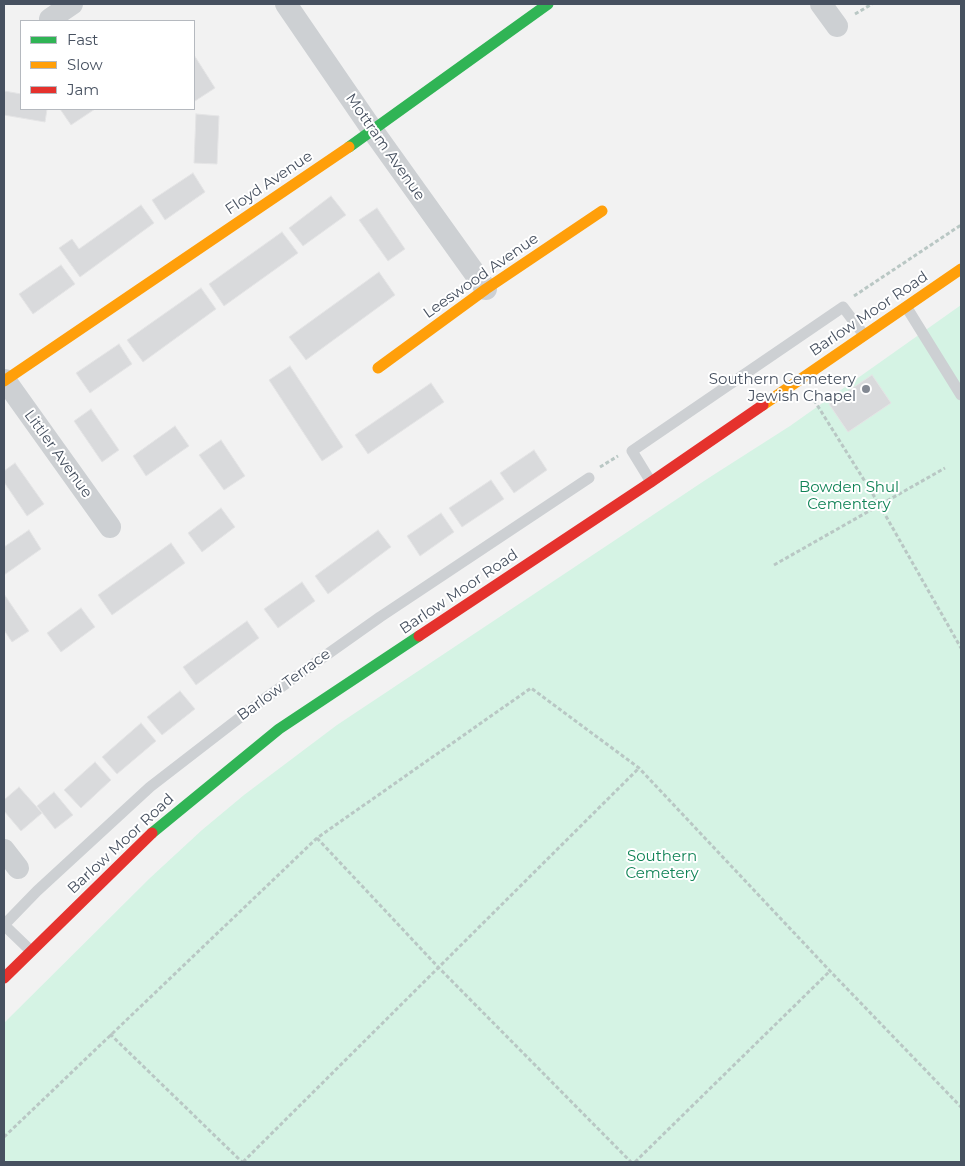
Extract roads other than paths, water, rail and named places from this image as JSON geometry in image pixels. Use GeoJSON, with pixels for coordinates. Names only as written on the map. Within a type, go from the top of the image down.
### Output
{"type":"FeatureCollection","features":[{"type":"Feature","properties":{"kind":"main road","name":"Floyd Avenue"},"geometry":{"type":"LineString","coordinates":[[4,381],[373,131],[548,4]]}},
{"type":"Feature","properties":{"kind":"main road","name":"Leeswood Avenue"},"geometry":{"type":"LineString","coordinates":[[378,368],[486,288],[602,210]]}},
{"type":"Feature","properties":{"kind":"main road","name":"Barlow Moor Road"},"geometry":{"type":"LineString","coordinates":[[4,978],[154,831],[279,729],[651,482],[864,335],[907,308],[961,269]]}},
{"type":"Feature","properties":{"kind":"street"},"geometry":{"type":"LineString","coordinates":[[50,19],[72,4]]}},
{"type":"Feature","properties":{"kind":"street","name":"Mottram Avenue"},"geometry":{"type":"LineString","coordinates":[[286,4],[373,131],[486,288]]}},
{"type":"Feature","properties":{"kind":"street"},"geometry":{"type":"LineString","coordinates":[[820,4],[837,26]]}},
{"type":"Feature","properties":{"kind":"street","name":"Littler Avenue"},"geometry":{"type":"LineString","coordinates":[[4,381],[110,527]]}},
{"type":"Feature","properties":{"kind":"street"},"geometry":{"type":"LineString","coordinates":[[4,850],[18,868]]}},
{"type":"Feature","properties":{"kind":"lane"},"geometry":{"type":"LineString","coordinates":[[651,482],[632,451],[843,307],[864,335]]}},
{"type":"Feature","properties":{"kind":"lane"},"geometry":{"type":"LineString","coordinates":[[907,308],[961,395]]}},
{"type":"Feature","properties":{"kind":"lane","name":"Barlow Terrace"},"geometry":{"type":"LineString","coordinates":[[31,951],[4,925],[37,891],[150,787],[260,702],[380,617],[589,478]]}},
{"type":"Feature","properties":{"kind":"place","name":"Southern Cemetery Jewish Chapel"},"geometry":{"type":"Point","coordinates":[866,389]}},
{"type":"Feature","properties":{"kind":"park label","name":"Bowden Shul Cementery"},"geometry":{"type":"Point","coordinates":[849,496]}},
{"type":"Feature","properties":{"kind":"park label","name":"Southern Cemetery"},"geometry":{"type":"Point","coordinates":[662,866]}}]}
